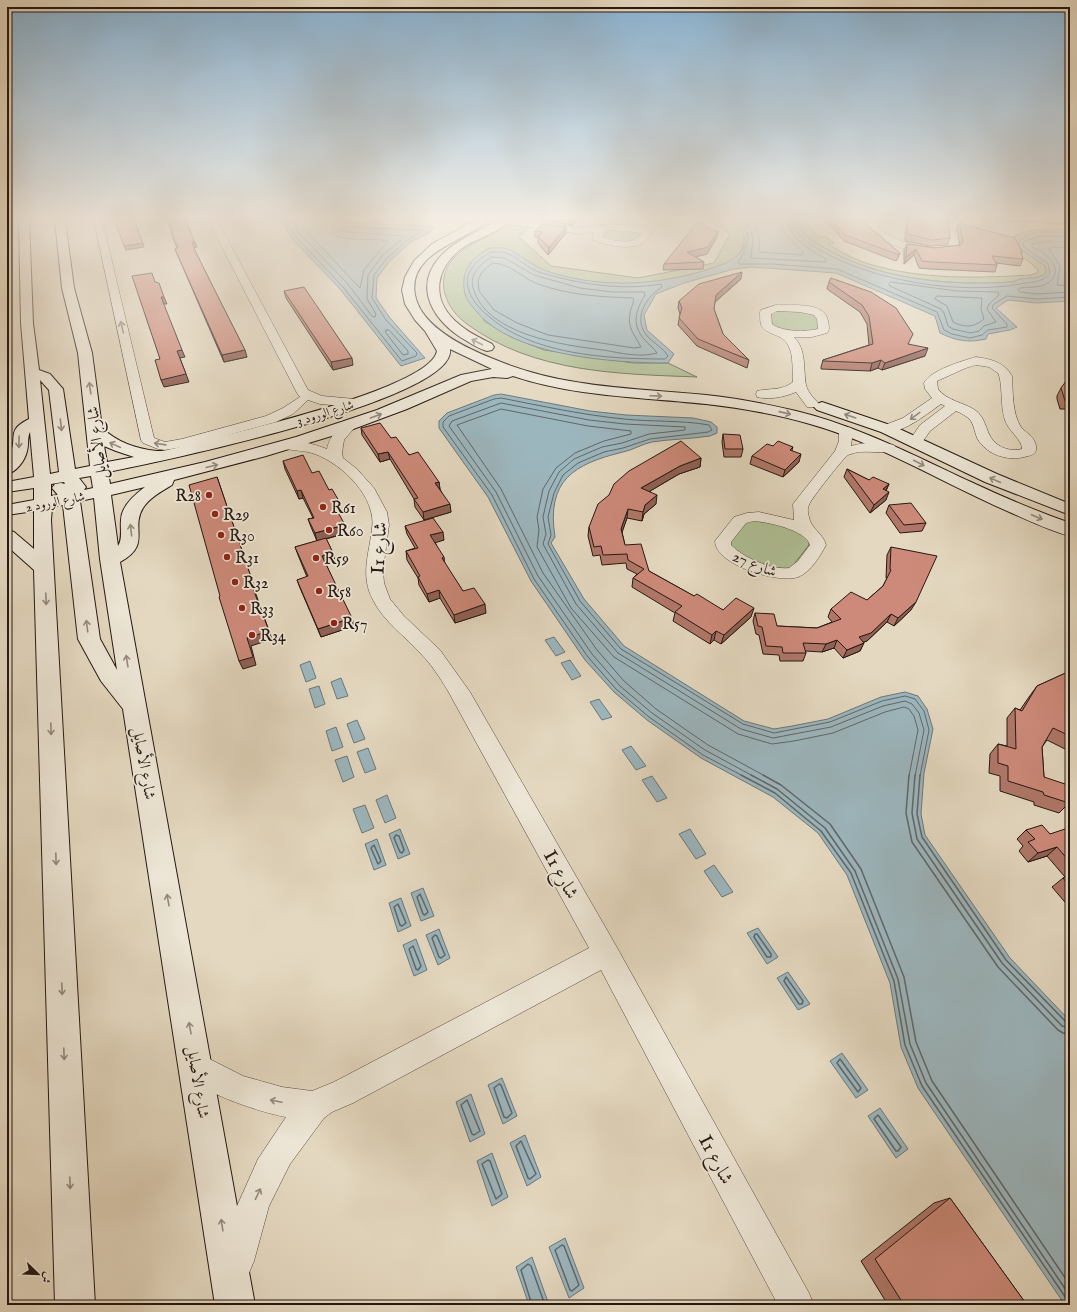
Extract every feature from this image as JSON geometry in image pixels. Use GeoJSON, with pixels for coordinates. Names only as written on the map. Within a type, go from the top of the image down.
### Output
{"type":"FeatureCollection","features":[{"type":"Feature","properties":{"kind":"main road"},"geometry":{"type":"LineString","coordinates":[[26,281],[27,323],[43,493],[42,520],[75,1305]]}},
{"type":"Feature","properties":{"kind":"main road","name":"شارع الأصايل"},"geometry":{"type":"LineString","coordinates":[[67,281],[85,353],[96,431],[80,485],[110,559],[234,1295]]}},
{"type":"Feature","properties":{"kind":"main road"},"geometry":{"type":"LineString","coordinates":[[409,281],[408,291],[410,303],[416,313],[430,328],[447,341],[469,354],[496,366],[527,376],[562,384],[617,393],[701,398],[728,402],[781,412],[839,428],[889,448],[998,501],[1070,530]]}},
{"type":"Feature","properties":{"kind":"main road"},"geometry":{"type":"LineString","coordinates":[[433,281],[434,298],[438,308],[445,318],[470,338],[496,350]]}},
{"type":"Feature","properties":{"kind":"main road"},"geometry":{"type":"LineString","coordinates":[[416,313],[423,311],[431,312],[443,323],[455,327]]}},
{"type":"Feature","properties":{"kind":"main road","name":"شارع الورود 3"},"geometry":{"type":"LineString","coordinates":[[166,455],[279,426],[355,403],[410,381],[436,364],[444,354],[444,349],[430,328]]}},
{"type":"Feature","properties":{"kind":"main road"},"geometry":{"type":"LineString","coordinates":[[80,485],[224,451],[317,425],[364,407],[453,359],[465,360],[475,364],[479,369],[471,376]]}},
{"type":"Feature","properties":{"kind":"main road"},"geometry":{"type":"LineString","coordinates":[[32,372],[45,377],[54,384],[56,388],[80,485],[89,639],[107,675],[135,706]]}},
{"type":"Feature","properties":{"kind":"main road","name":"شارع الورود 3"},"geometry":{"type":"LineString","coordinates":[[174,476],[287,445],[349,426],[403,406],[471,376],[505,377],[567,390],[617,393]]}},
{"type":"Feature","properties":{"kind":"main road"},"geometry":{"type":"LineString","coordinates":[[746,391],[812,404],[887,429],[916,441],[991,478],[1070,510]]}},
{"type":"Feature","properties":{"kind":"main road"},"geometry":{"type":"LineString","coordinates":[[7,469],[15,460],[19,452],[21,432],[27,426],[37,421]]}},
{"type":"Feature","properties":{"kind":"main road"},"geometry":{"type":"LineString","coordinates":[[839,428],[857,429],[900,445],[907,445],[916,441]]}},
{"type":"Feature","properties":{"kind":"main road"},"geometry":{"type":"LineString","coordinates":[[96,431],[113,445],[127,450],[166,455]]}},
{"type":"Feature","properties":{"kind":"main road","name":"شارع الورود 2"},"geometry":{"type":"LineString","coordinates":[[80,485],[166,455]]}},
{"type":"Feature","properties":{"kind":"main road"},"geometry":{"type":"LineString","coordinates":[[110,559],[123,552],[130,544],[132,539],[130,520],[134,507],[150,491],[174,476]]}},
{"type":"Feature","properties":{"kind":"main road","name":"شارع الورود 2"},"geometry":{"type":"LineString","coordinates":[[7,510],[43,493],[80,485],[174,476]]}},
{"type":"Feature","properties":{"kind":"main road","name":"شارع الورود 2"},"geometry":{"type":"LineString","coordinates":[[7,487],[43,493]]}},
{"type":"Feature","properties":{"kind":"main road"},"geometry":{"type":"LineString","coordinates":[[7,500],[43,493]]}},
{"type":"Feature","properties":{"kind":"main road"},"geometry":{"type":"LineString","coordinates":[[7,536],[44,568]]}},
{"type":"Feature","properties":{"kind":"street"},"geometry":{"type":"LineString","coordinates":[[112,281],[148,440],[158,445],[165,446],[183,443],[271,419],[288,411],[303,396]]}},
{"type":"Feature","properties":{"kind":"street"},"geometry":{"type":"LineString","coordinates":[[244,281],[303,396],[320,400],[355,403]]}},
{"type":"Feature","properties":{"kind":"street"},"geometry":{"type":"LineString","coordinates":[[776,308],[818,312],[822,317],[823,331],[816,334],[810,334],[780,331],[767,326],[765,312],[776,308]]}},
{"type":"Feature","properties":{"kind":"street"},"geometry":{"type":"LineString","coordinates":[[780,331],[796,347]]}},
{"type":"Feature","properties":{"kind":"street"},"geometry":{"type":"LineString","coordinates":[[810,334],[800,339],[796,347],[802,393],[812,404]]}},
{"type":"Feature","properties":{"kind":"street"},"geometry":{"type":"LineString","coordinates":[[970,362],[985,362],[1000,367],[1006,376],[1007,399],[1012,423],[1019,433],[1029,442],[1029,450],[1025,453],[1014,454],[994,448],[986,440],[981,424],[977,419],[970,413],[940,398],[930,388],[932,379],[970,362]]}},
{"type":"Feature","properties":{"kind":"street"},"geometry":{"type":"LineString","coordinates":[[762,394],[782,392],[796,387],[800,383]]}},
{"type":"Feature","properties":{"kind":"street"},"geometry":{"type":"LineString","coordinates":[[279,426],[295,412],[303,396]]}},
{"type":"Feature","properties":{"kind":"street"},"geometry":{"type":"LineString","coordinates":[[887,429],[908,421],[940,398]]}},
{"type":"Feature","properties":{"kind":"street"},"geometry":{"type":"LineString","coordinates":[[916,441],[924,428],[955,405]]}},
{"type":"Feature","properties":{"kind":"street"},"geometry":{"type":"LineString","coordinates":[[336,458],[333,452],[334,445],[337,439],[349,426]]}},
{"type":"Feature","properties":{"kind":"street"},"geometry":{"type":"LineString","coordinates":[[801,504],[842,452],[846,441],[839,428]]}},
{"type":"Feature","properties":{"kind":"street","name":"I1 شارع"},"geometry":{"type":"LineString","coordinates":[[287,445],[316,449],[336,458],[364,485],[378,507],[381,520],[374,567],[376,584],[382,600],[392,615],[428,650],[447,672],[463,698],[606,953],[797,1305]]}},
{"type":"Feature","properties":{"kind":"street"},"geometry":{"type":"LineString","coordinates":[[842,452],[863,446],[889,448]]}},
{"type":"Feature","properties":{"kind":"street","name":"شارع 27"},"geometry":{"type":"LineString","coordinates":[[767,517],[801,504],[800,515],[804,526],[817,540],[818,545],[798,570],[794,573],[774,573],[733,556],[727,552],[723,546],[723,541],[740,520],[753,516],[767,517],[808,531]]}},
{"type":"Feature","properties":{"kind":"street"},"geometry":{"type":"LineString","coordinates":[[234,1295],[241,1243],[254,1202],[271,1166],[279,1153],[314,1106],[343,1093],[606,953]]}},
{"type":"Feature","properties":{"kind":"street"},"geometry":{"type":"LineString","coordinates":[[196,1066],[227,1084],[262,1098],[287,1104],[314,1106]]}},
{"type":"Feature","properties":{"kind":"green space"},"geometry":{"type":"Polygon","coordinates":[[[444,281],[474,281],[484,321],[511,337],[544,350],[633,363],[668,363],[697,377],[607,372],[548,362],[520,353],[493,340],[460,318],[448,303],[444,281]]]}},
{"type":"Feature","properties":{"kind":"green space"},"geometry":{"type":"Polygon","coordinates":[[[586,281],[655,281],[631,284],[586,281]]]}},
{"type":"Feature","properties":{"kind":"green space"},"geometry":{"type":"Polygon","coordinates":[[[943,281],[1015,281],[989,283],[943,281]]]}},
{"type":"Feature","properties":{"kind":"green space"},"geometry":{"type":"Polygon","coordinates":[[[771,312],[807,312],[817,316],[819,329],[795,331],[777,327],[772,325],[771,312]]]}},
{"type":"Feature","properties":{"kind":"green space"},"geometry":{"type":"Polygon","coordinates":[[[759,517],[802,533],[809,540],[809,545],[791,568],[779,569],[771,567],[731,549],[730,541],[749,519],[759,517]]]}},
{"type":"Feature","properties":{"kind":"water"},"geometry":{"type":"Polygon","coordinates":[[[333,281],[377,281],[376,298],[390,318],[425,358],[401,366],[333,281]]]}},
{"type":"Feature","properties":{"kind":"water"},"geometry":{"type":"Polygon","coordinates":[[[464,281],[690,281],[656,294],[644,315],[647,330],[674,354],[668,363],[620,361],[565,354],[538,347],[513,338],[492,326],[476,311],[465,295],[464,288],[464,281]]]}},
{"type":"Feature","properties":{"kind":"water"},"geometry":{"type":"Polygon","coordinates":[[[855,281],[989,283],[1015,281],[1070,281],[1070,301],[1037,303],[1008,300],[996,308],[1017,327],[1010,330],[988,334],[986,339],[974,341],[963,340],[952,338],[940,333],[935,316],[855,281]]]}},
{"type":"Feature","properties":{"kind":"water"},"geometry":{"type":"Polygon","coordinates":[[[501,394],[590,411],[626,415],[693,418],[711,422],[717,427],[717,433],[710,436],[652,442],[590,462],[567,478],[560,488],[555,501],[553,517],[555,537],[551,543],[584,599],[624,646],[744,721],[774,729],[828,719],[881,697],[905,692],[918,696],[927,709],[933,729],[924,773],[921,814],[925,835],[1010,958],[1070,1021],[1070,1305],[1065,1305],[918,1088],[901,1047],[890,983],[847,875],[818,833],[773,797],[701,758],[647,720],[614,692],[585,660],[531,581],[488,497],[439,428],[439,421],[447,413],[494,395],[501,394]]]}},
{"type":"Feature","properties":{"kind":"water"},"geometry":{"type":"Polygon","coordinates":[[[554,637],[565,652],[556,656],[545,640],[554,637]]]}},
{"type":"Feature","properties":{"kind":"water"},"geometry":{"type":"Polygon","coordinates":[[[570,660],[581,676],[572,680],[561,663],[570,660]]]}},
{"type":"Feature","properties":{"kind":"water"},"geometry":{"type":"Polygon","coordinates":[[[310,661],[316,678],[306,682],[300,665],[310,661]]]}},
{"type":"Feature","properties":{"kind":"water"},"geometry":{"type":"Polygon","coordinates":[[[341,678],[348,696],[337,699],[331,682],[341,678]]]}},
{"type":"Feature","properties":{"kind":"water"},"geometry":{"type":"Polygon","coordinates":[[[319,686],[325,704],[315,708],[309,689],[319,686]]]}},
{"type":"Feature","properties":{"kind":"water"},"geometry":{"type":"Polygon","coordinates":[[[599,699],[612,717],[602,720],[590,702],[599,699]]]}},
{"type":"Feature","properties":{"kind":"water"},"geometry":{"type":"Polygon","coordinates":[[[357,720],[365,739],[354,743],[347,724],[357,720]]]}},
{"type":"Feature","properties":{"kind":"water"},"geometry":{"type":"Polygon","coordinates":[[[336,727],[343,747],[332,751],[326,731],[336,727]]]}},
{"type":"Feature","properties":{"kind":"water"},"geometry":{"type":"Polygon","coordinates":[[[631,746],[646,766],[636,770],[622,750],[631,746]]]}},
{"type":"Feature","properties":{"kind":"water"},"geometry":{"type":"Polygon","coordinates":[[[368,748],[376,769],[365,773],[357,752],[368,748]]]}},
{"type":"Feature","properties":{"kind":"water"},"geometry":{"type":"Polygon","coordinates":[[[347,756],[354,777],[343,782],[335,760],[347,756]]]}},
{"type":"Feature","properties":{"kind":"water"},"geometry":{"type":"Polygon","coordinates":[[[652,776],[667,798],[657,802],[642,780],[652,776]]]}},
{"type":"Feature","properties":{"kind":"water"},"geometry":{"type":"Polygon","coordinates":[[[387,795],[396,818],[385,823],[376,800],[387,795]]]}},
{"type":"Feature","properties":{"kind":"water"},"geometry":{"type":"Polygon","coordinates":[[[365,805],[374,828],[362,833],[353,809],[365,805]]]}},
{"type":"Feature","properties":{"kind":"water"},"geometry":{"type":"Polygon","coordinates":[[[400,829],[410,854],[398,859],[389,834],[400,829]]]}},
{"type":"Feature","properties":{"kind":"water"},"geometry":{"type":"Polygon","coordinates":[[[690,829],[706,854],[696,859],[679,834],[690,829]]]}},
{"type":"Feature","properties":{"kind":"water"},"geometry":{"type":"Polygon","coordinates":[[[377,839],[386,865],[374,870],[365,844],[377,839]]]}},
{"type":"Feature","properties":{"kind":"water"},"geometry":{"type":"Polygon","coordinates":[[[714,865],[733,892],[722,897],[704,871],[714,865]]]}},
{"type":"Feature","properties":{"kind":"water"},"geometry":{"type":"Polygon","coordinates":[[[423,888],[434,916],[421,921],[411,893],[423,888]]]}},
{"type":"Feature","properties":{"kind":"water"},"geometry":{"type":"Polygon","coordinates":[[[401,898],[411,926],[398,932],[389,903],[401,898]]]}},
{"type":"Feature","properties":{"kind":"water"},"geometry":{"type":"Polygon","coordinates":[[[758,928],[778,957],[767,964],[747,933],[758,928]]]}},
{"type":"Feature","properties":{"kind":"water"},"geometry":{"type":"Polygon","coordinates":[[[439,929],[450,958],[438,965],[426,935],[439,929]]]}},
{"type":"Feature","properties":{"kind":"water"},"geometry":{"type":"Polygon","coordinates":[[[416,939],[427,970],[414,976],[403,945],[416,939]]]}},
{"type":"Feature","properties":{"kind":"water"},"geometry":{"type":"Polygon","coordinates":[[[788,972],[810,1004],[798,1010],[777,978],[788,972]]]}},
{"type":"Feature","properties":{"kind":"water"},"geometry":{"type":"Polygon","coordinates":[[[842,1053],[868,1090],[856,1098],[830,1061],[842,1053]]]}},
{"type":"Feature","properties":{"kind":"water"},"geometry":{"type":"Polygon","coordinates":[[[502,1078],[517,1116],[503,1124],[488,1085],[502,1078]]]}},
{"type":"Feature","properties":{"kind":"water"},"geometry":{"type":"Polygon","coordinates":[[[471,1094],[485,1134],[470,1142],[456,1102],[471,1094]]]}},
{"type":"Feature","properties":{"kind":"water"},"geometry":{"type":"Polygon","coordinates":[[[880,1108],[908,1149],[896,1158],[868,1116],[880,1108]]]}},
{"type":"Feature","properties":{"kind":"water"},"geometry":{"type":"Polygon","coordinates":[[[525,1135],[541,1177],[527,1186],[510,1143],[525,1135]]]}},
{"type":"Feature","properties":{"kind":"water"},"geometry":{"type":"Polygon","coordinates":[[[492,1153],[508,1197],[492,1206],[477,1161],[492,1153]]]}},
{"type":"Feature","properties":{"kind":"water"},"geometry":{"type":"Polygon","coordinates":[[[565,1238],[584,1288],[569,1298],[549,1247],[565,1238]]]}},
{"type":"Feature","properties":{"kind":"water"},"geometry":{"type":"Polygon","coordinates":[[[532,1257],[549,1305],[529,1305],[516,1267],[532,1257]]]}},
{"type":"Feature","properties":{"kind":"building"},"geometry":{"type":"Polygon","coordinates":[[[134,281],[155,281],[159,283],[164,297],[161,297],[182,350],[177,351],[186,374],[161,380],[155,360],[160,359],[134,281]]]}},
{"type":"Feature","properties":{"kind":"building"},"geometry":{"type":"Polygon","coordinates":[[[189,281],[210,281],[245,350],[222,355],[189,281]]]}},
{"type":"Feature","properties":{"kind":"building"},"geometry":{"type":"Polygon","coordinates":[[[709,281],[732,281],[716,295],[714,309],[723,334],[749,360],[698,339],[679,318],[682,308],[679,301],[699,284],[709,281]]]}},
{"type":"Feature","properties":{"kind":"building"},"geometry":{"type":"Polygon","coordinates":[[[840,281],[871,292],[896,308],[913,334],[908,344],[928,348],[885,363],[881,360],[872,363],[823,361],[873,344],[869,316],[862,305],[829,282],[840,281]]]}},
{"type":"Feature","properties":{"kind":"building"},"geometry":{"type":"Polygon","coordinates":[[[304,287],[352,358],[331,362],[284,291],[304,287]]]}},
{"type":"Feature","properties":{"kind":"building"},"geometry":{"type":"Polygon","coordinates":[[[1069,377],[1070,402],[1065,401],[1061,388],[1069,377]]]}},
{"type":"Feature","properties":{"kind":"building"},"geometry":{"type":"Polygon","coordinates":[[[380,423],[391,438],[396,437],[409,455],[418,452],[439,482],[435,483],[450,504],[423,512],[414,499],[418,498],[388,452],[378,454],[361,428],[380,423]]]}},
{"type":"Feature","properties":{"kind":"building"},"geometry":{"type":"Polygon","coordinates":[[[723,434],[740,435],[743,449],[725,449],[723,434]]]}},
{"type":"Feature","properties":{"kind":"building"},"geometry":{"type":"Polygon","coordinates":[[[681,441],[701,458],[680,466],[641,488],[657,495],[645,505],[643,512],[628,509],[621,529],[625,545],[641,544],[649,571],[694,596],[697,594],[723,610],[736,598],[754,608],[724,635],[716,631],[712,635],[675,612],[682,606],[633,578],[644,569],[628,560],[627,554],[603,555],[601,546],[594,547],[589,527],[598,504],[609,495],[614,484],[629,471],[681,441]]]}},
{"type":"Feature","properties":{"kind":"building"},"geometry":{"type":"Polygon","coordinates":[[[778,441],[793,447],[790,450],[801,454],[785,470],[752,456],[767,444],[773,446],[778,441]]]}},
{"type":"Feature","properties":{"kind":"building"},"geometry":{"type":"Polygon","coordinates":[[[303,455],[312,473],[319,471],[329,490],[332,489],[339,501],[333,503],[345,525],[315,533],[308,519],[314,518],[301,490],[297,491],[283,461],[303,455]]]}},
{"type":"Feature","properties":{"kind":"building"},"geometry":{"type":"Polygon","coordinates":[[[847,469],[869,480],[873,477],[889,484],[883,489],[889,492],[874,505],[847,469]]]}},
{"type":"Feature","properties":{"kind":"building"},"geometry":{"type":"Polygon","coordinates":[[[217,477],[251,577],[249,578],[269,631],[247,638],[253,657],[239,661],[219,597],[220,596],[189,485],[217,477]]]}},
{"type":"Feature","properties":{"kind":"building"},"geometry":{"type":"Polygon","coordinates":[[[911,503],[926,523],[904,525],[889,505],[911,503]]]}},
{"type":"Feature","properties":{"kind":"building"},"geometry":{"type":"Polygon","coordinates":[[[433,518],[443,532],[430,535],[444,557],[442,558],[463,591],[474,588],[485,604],[454,615],[439,590],[427,594],[418,577],[420,576],[406,551],[418,548],[405,526],[433,518]]]}},
{"type":"Feature","properties":{"kind":"building"},"geometry":{"type":"Polygon","coordinates":[[[326,538],[333,553],[322,556],[352,618],[318,629],[297,580],[308,576],[295,547],[326,538]]]}},
{"type":"Feature","properties":{"kind":"building"},"geometry":{"type":"Polygon","coordinates":[[[891,547],[937,556],[916,602],[898,618],[891,614],[871,633],[859,637],[864,643],[847,650],[837,640],[826,644],[803,643],[806,653],[783,653],[782,647],[766,646],[762,627],[758,626],[755,613],[774,614],[777,626],[817,628],[841,619],[831,609],[851,592],[867,600],[883,586],[891,570],[891,547]]]}},
{"type":"Feature","properties":{"kind":"building"},"geometry":{"type":"Polygon","coordinates":[[[1070,671],[1070,736],[1053,728],[1042,747],[1044,777],[1068,785],[1069,803],[1044,795],[1043,792],[1008,781],[1008,766],[998,763],[998,744],[1016,749],[1015,708],[1022,711],[1037,686],[1070,671]]]}},
{"type":"Feature","properties":{"kind":"building"},"geometry":{"type":"Polygon","coordinates":[[[1042,825],[1050,834],[1065,829],[1070,835],[1070,862],[1057,847],[1038,853],[1028,842],[1035,839],[1026,830],[1042,825]]]}},
{"type":"Feature","properties":{"kind":"building"},"geometry":{"type":"Polygon","coordinates":[[[1070,875],[1070,887],[1063,878],[1070,875]]]}},
{"type":"Feature","properties":{"kind":"building"},"geometry":{"type":"Polygon","coordinates":[[[950,1198],[1027,1305],[904,1305],[875,1259],[950,1198]]]}},
{"type":"Feature","properties":{"kind":"place","name":"R28"},"geometry":{"type":"Point","coordinates":[209,495]}},
{"type":"Feature","properties":{"kind":"place","name":"R61"},"geometry":{"type":"Point","coordinates":[323,507]}},
{"type":"Feature","properties":{"kind":"place","name":"R29"},"geometry":{"type":"Point","coordinates":[215,514]}},
{"type":"Feature","properties":{"kind":"place","name":"R60"},"geometry":{"type":"Point","coordinates":[329,530]}},
{"type":"Feature","properties":{"kind":"place","name":"R30"},"geometry":{"type":"Point","coordinates":[221,535]}},
{"type":"Feature","properties":{"kind":"place","name":"R31"},"geometry":{"type":"Point","coordinates":[227,557]}},
{"type":"Feature","properties":{"kind":"place","name":"R59"},"geometry":{"type":"Point","coordinates":[316,558]}},
{"type":"Feature","properties":{"kind":"place","name":"R32"},"geometry":{"type":"Point","coordinates":[235,582]}},
{"type":"Feature","properties":{"kind":"place","name":"R58"},"geometry":{"type":"Point","coordinates":[319,591]}},
{"type":"Feature","properties":{"kind":"place","name":"R33"},"geometry":{"type":"Point","coordinates":[242,608]}},
{"type":"Feature","properties":{"kind":"place","name":"R57"},"geometry":{"type":"Point","coordinates":[334,623]}},
{"type":"Feature","properties":{"kind":"place","name":"R34"},"geometry":{"type":"Point","coordinates":[252,635]}}]}
